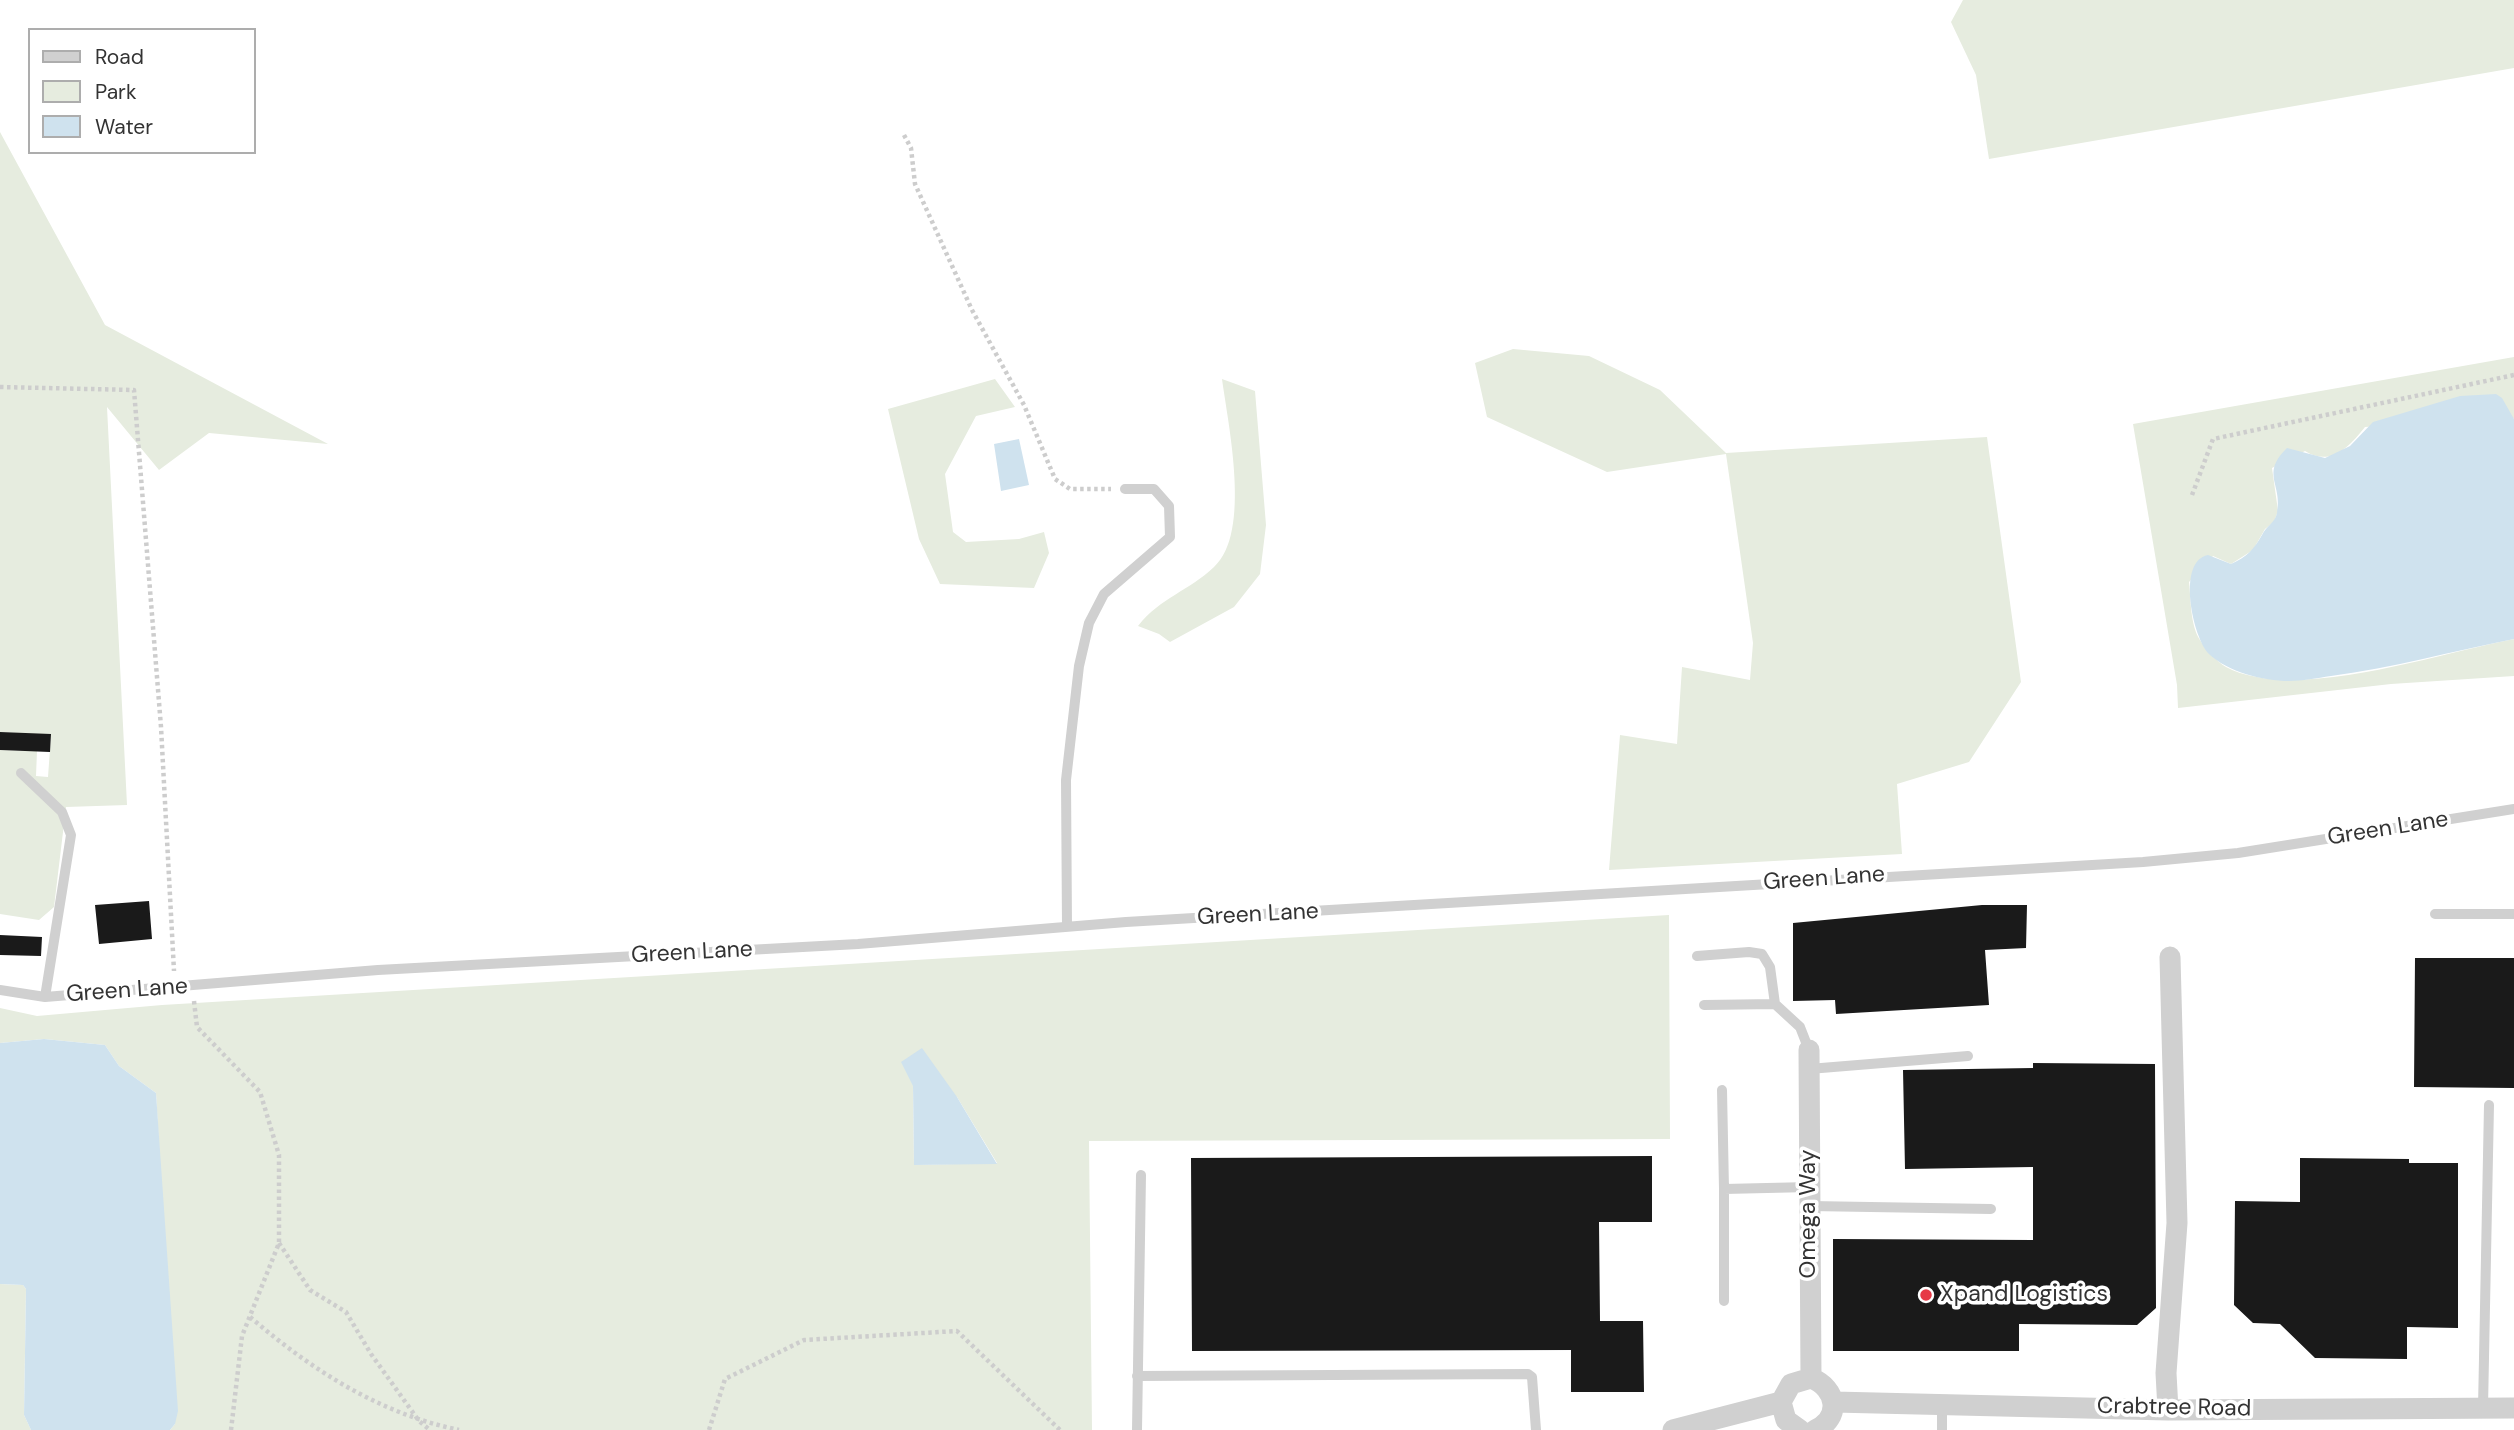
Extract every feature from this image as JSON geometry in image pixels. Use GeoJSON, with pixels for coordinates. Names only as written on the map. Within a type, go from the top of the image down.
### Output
{"type":"FeatureCollection","features":[{"type":"Feature","properties":{"kind":"street"},"geometry":{"type":"LineString","coordinates":[[2168,1410],[2166,1373],[2177,1223],[2171,957]]}},
{"type":"Feature","properties":{"kind":"street","name":"Omega Way"},"geometry":{"type":"LineString","coordinates":[[1809,1060],[1811,1378]]}},
{"type":"Feature","properties":{"kind":"street"},"geometry":{"type":"LineString","coordinates":[[1800,1430],[1786,1420],[1781,1402],[1791,1384],[1811,1378],[1828,1388],[1834,1402],[1831,1417],[1815,1430]]}},
{"type":"Feature","properties":{"kind":"street"},"geometry":{"type":"LineString","coordinates":[[1673,1430],[1781,1402]]}},
{"type":"Feature","properties":{"kind":"street","name":"Crabtree Road"},"geometry":{"type":"LineString","coordinates":[[1834,1402],[2168,1410],[2211,1420],[2514,1408]]}},
{"type":"Feature","properties":{"kind":"lane"},"geometry":{"type":"LineString","coordinates":[[1067,927],[1066,780],[1079,666],[1089,623],[1104,594],[1170,537],[1169,506],[1154,489],[1125,489]]}},
{"type":"Feature","properties":{"kind":"lane"},"geometry":{"type":"LineString","coordinates":[[21,774],[62,812],[71,835],[45,997]]}},
{"type":"Feature","properties":{"kind":"lane","name":"Green Lane"},"geometry":{"type":"LineString","coordinates":[[0,990],[45,997],[378,970],[858,944],[1067,927],[2143,862],[2238,853],[2514,809]]}},
{"type":"Feature","properties":{"kind":"lane"},"geometry":{"type":"LineString","coordinates":[[2435,914],[2514,914]]}},
{"type":"Feature","properties":{"kind":"lane"},"geometry":{"type":"LineString","coordinates":[[1697,956],[1749,952],[1762,954],[1770,967],[1774,1004]]}},
{"type":"Feature","properties":{"kind":"lane"},"geometry":{"type":"LineString","coordinates":[[1704,1004],[1774,1004],[1800,1027],[1809,1060],[1968,1056]]}},
{"type":"Feature","properties":{"kind":"lane"},"geometry":{"type":"LineString","coordinates":[[1722,1090],[1724,1301]]}},
{"type":"Feature","properties":{"kind":"lane"},"geometry":{"type":"LineString","coordinates":[[2483,1408],[2489,1105]]}},
{"type":"Feature","properties":{"kind":"lane"},"geometry":{"type":"LineString","coordinates":[[1137,1430],[1141,1175]]}},
{"type":"Feature","properties":{"kind":"lane"},"geometry":{"type":"LineString","coordinates":[[1724,1189],[1991,1209]]}},
{"type":"Feature","properties":{"kind":"lane"},"geometry":{"type":"LineString","coordinates":[[1137,1376],[1528,1374],[1532,1377],[1536,1430]]}},
{"type":"Feature","properties":{"kind":"lane"},"geometry":{"type":"LineString","coordinates":[[1942,1405],[1942,1430]]}},
{"type":"Feature","properties":{"kind":"path"},"geometry":{"type":"LineString","coordinates":[[904,135],[911,148],[915,184],[972,310],[1024,405],[1055,479],[1070,489],[1125,489]]}},
{"type":"Feature","properties":{"kind":"path"},"geometry":{"type":"LineString","coordinates":[[2192,495],[2213,439],[2514,375]]}},
{"type":"Feature","properties":{"kind":"path"},"geometry":{"type":"LineString","coordinates":[[0,387],[134,390],[161,727],[175,988]]}},
{"type":"Feature","properties":{"kind":"path"},"geometry":{"type":"LineString","coordinates":[[192,986],[197,1027],[260,1092],[278,1155],[279,1243],[242,1336],[231,1430]]}},
{"type":"Feature","properties":{"kind":"path"},"geometry":{"type":"LineString","coordinates":[[279,1243],[310,1290],[346,1312],[371,1354],[419,1421],[430,1430]]}},
{"type":"Feature","properties":{"kind":"path"},"geometry":{"type":"LineString","coordinates":[[250,1317],[292,1353],[363,1397],[419,1421],[459,1430]]}},
{"type":"Feature","properties":{"kind":"path"},"geometry":{"type":"LineString","coordinates":[[709,1430],[725,1379],[804,1340],[957,1331],[1060,1430]]}},
{"type":"Feature","properties":{"kind":"green space"},"geometry":{"type":"Polygon","coordinates":[[[1963,0],[2514,0],[2514,68],[1989,159],[1976,75],[1951,22],[1963,0]]]}},
{"type":"Feature","properties":{"kind":"green space"},"geometry":{"type":"Polygon","coordinates":[[[0,132],[105,325],[328,444],[209,433],[159,470],[107,407],[127,805],[66,807],[54,907],[39,920],[0,914],[0,750],[37,751],[36,776],[48,777],[51,735],[0,732],[0,132]]]}},
{"type":"Feature","properties":{"kind":"green space"},"geometry":{"type":"Polygon","coordinates":[[[1513,349],[1589,356],[1660,390],[1726,453],[1987,437],[2021,682],[1969,762],[1897,784],[1902,854],[1609,870],[1620,735],[1677,744],[1682,667],[1750,680],[1753,643],[1726,454],[1607,472],[1487,417],[1475,363],[1513,349]]]}},
{"type":"Feature","properties":{"kind":"green space"},"geometry":{"type":"Polygon","coordinates":[[[2514,357],[2514,419],[2512,417],[2365,427],[2346,448],[2331,456],[2323,457],[2305,451],[2272,468],[2278,511],[2274,522],[2265,529],[2253,550],[2231,564],[2213,556],[2189,582],[2193,620],[2202,643],[2226,667],[2255,677],[2289,680],[2327,678],[2408,664],[2514,639],[2514,676],[2391,684],[2178,708],[2177,685],[2133,424],[2514,357]]]}},
{"type":"Feature","properties":{"kind":"green space"},"geometry":{"type":"Polygon","coordinates":[[[995,379],[1015,407],[976,416],[945,474],[953,532],[966,542],[1019,539],[1044,532],[1049,553],[1034,588],[940,584],[919,539],[888,409],[995,379]]]}},
{"type":"Feature","properties":{"kind":"green space"},"geometry":{"type":"Polygon","coordinates":[[[1222,379],[1255,391],[1266,525],[1260,574],[1234,607],[1170,642],[1159,634],[1138,626],[1156,608],[1214,567],[1226,551],[1232,530],[1234,477],[1222,379]]]}},
{"type":"Feature","properties":{"kind":"green space"},"geometry":{"type":"Polygon","coordinates":[[[1669,915],[1670,1139],[1089,1141],[1092,1430],[170,1430],[175,1424],[156,1093],[119,1066],[105,1045],[44,1039],[0,1043],[0,1008],[37,1016],[162,1005],[1669,915]],[[913,1086],[914,1165],[997,1163],[957,1097],[913,1086]]]}},
{"type":"Feature","properties":{"kind":"green space"},"geometry":{"type":"Polygon","coordinates":[[[0,1284],[23,1285],[26,1289],[24,1415],[31,1430],[0,1430],[0,1284]]]}},
{"type":"Feature","properties":{"kind":"water"},"geometry":{"type":"Polygon","coordinates":[[[2496,394],[2502,398],[2514,419],[2514,639],[2377,669],[2294,681],[2279,681],[2246,674],[2226,666],[2209,654],[2193,617],[2190,601],[2192,571],[2198,560],[2208,555],[2231,564],[2246,555],[2256,544],[2276,516],[2278,503],[2275,465],[2287,448],[2325,458],[2350,446],[2373,422],[2460,396],[2496,394]]]}},
{"type":"Feature","properties":{"kind":"water"},"geometry":{"type":"Polygon","coordinates":[[[1019,439],[1029,485],[1001,491],[994,444],[1019,439]]]}},
{"type":"Feature","properties":{"kind":"water"},"geometry":{"type":"Polygon","coordinates":[[[44,1039],[105,1045],[119,1066],[156,1093],[178,1411],[175,1424],[170,1430],[31,1430],[24,1415],[26,1289],[23,1285],[0,1284],[0,1043],[44,1039]]]}},
{"type":"Feature","properties":{"kind":"water"},"geometry":{"type":"Polygon","coordinates":[[[922,1048],[957,1097],[997,1164],[914,1165],[913,1086],[901,1062],[922,1048]]]}},
{"type":"Feature","properties":{"kind":"building"},"geometry":{"type":"Polygon","coordinates":[[[0,732],[51,734],[50,752],[0,750],[0,732]]]}},
{"type":"Feature","properties":{"kind":"building"},"geometry":{"type":"Polygon","coordinates":[[[149,901],[152,939],[99,944],[95,905],[149,901]]]}},
{"type":"Feature","properties":{"kind":"building"},"geometry":{"type":"Polygon","coordinates":[[[1982,905],[2027,905],[2026,948],[1985,950],[1989,1005],[1836,1014],[1835,1000],[1793,1001],[1793,923],[1982,905]]]}},
{"type":"Feature","properties":{"kind":"building"},"geometry":{"type":"Polygon","coordinates":[[[0,935],[42,937],[41,956],[0,955],[0,935]]]}},
{"type":"Feature","properties":{"kind":"building"},"geometry":{"type":"Polygon","coordinates":[[[2415,958],[2514,958],[2514,1088],[2414,1087],[2415,958]]]}},
{"type":"Feature","properties":{"kind":"building"},"geometry":{"type":"Polygon","coordinates":[[[2033,1063],[2155,1064],[2156,1308],[2137,1325],[2019,1324],[2019,1351],[1833,1351],[1833,1239],[2033,1240],[2033,1167],[1905,1169],[1903,1070],[2033,1068],[2033,1063]]]}},
{"type":"Feature","properties":{"kind":"building"},"geometry":{"type":"Polygon","coordinates":[[[1652,1156],[1652,1222],[1599,1222],[1600,1321],[1643,1321],[1644,1392],[1571,1392],[1571,1350],[1192,1351],[1191,1158],[1652,1156]]]}},
{"type":"Feature","properties":{"kind":"building"},"geometry":{"type":"Polygon","coordinates":[[[2300,1158],[2409,1159],[2409,1163],[2458,1163],[2458,1328],[2407,1327],[2407,1359],[2315,1358],[2280,1324],[2253,1323],[2234,1305],[2235,1201],[2300,1202],[2300,1158]]]}},
{"type":"Feature","properties":{"kind":"place","name":"Xpand Logistics"},"geometry":{"type":"Point","coordinates":[1926,1295]}}]}
